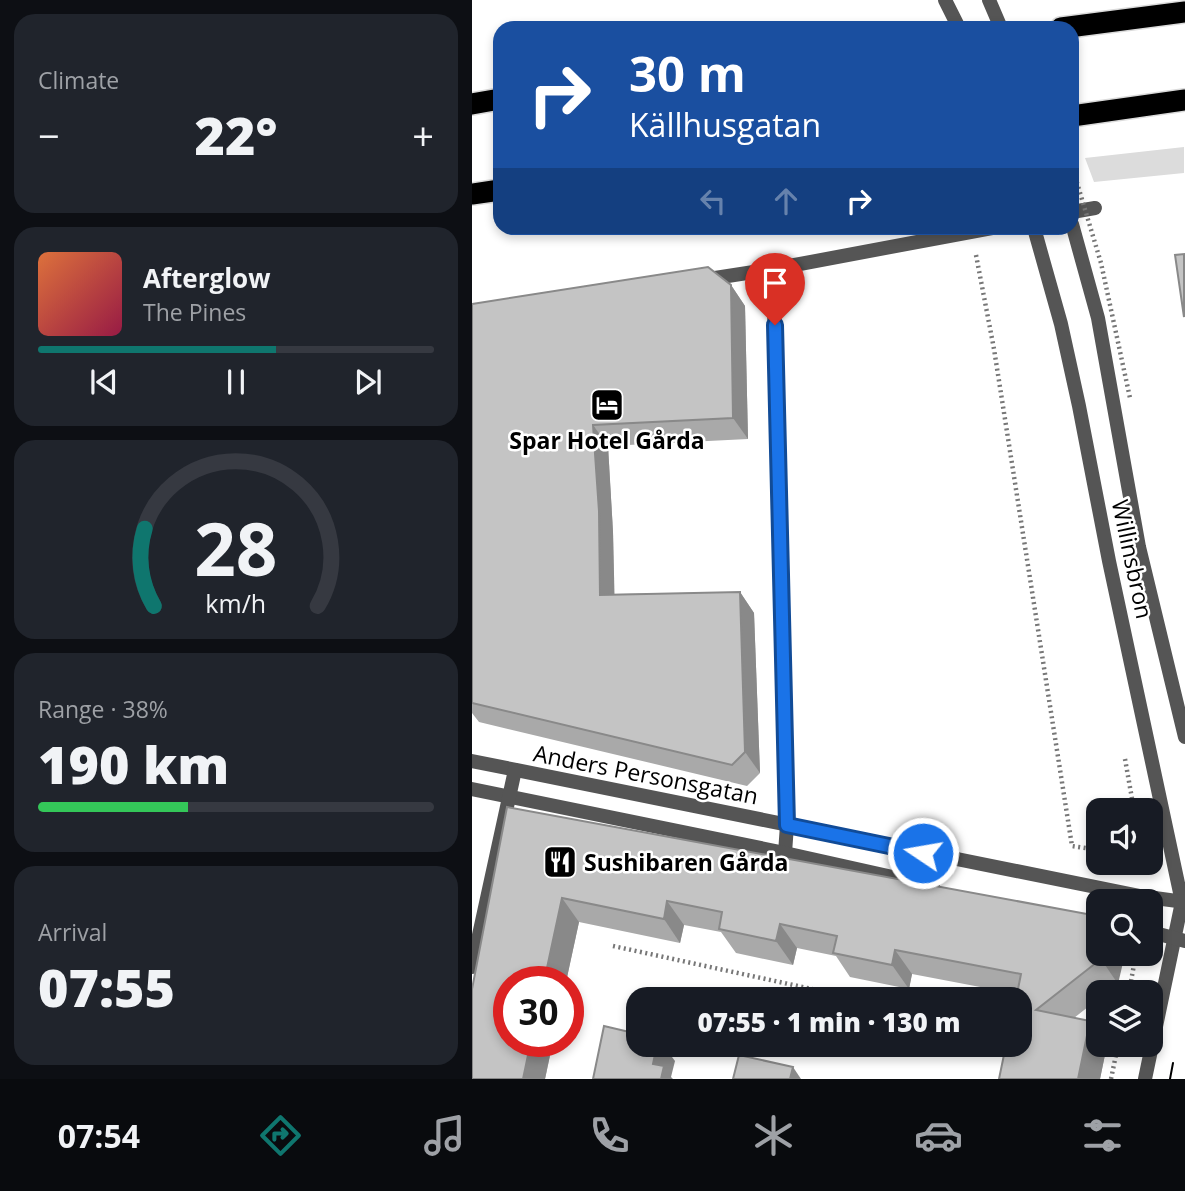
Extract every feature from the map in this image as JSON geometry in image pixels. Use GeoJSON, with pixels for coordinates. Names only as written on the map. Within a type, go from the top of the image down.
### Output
{"type":"FeatureCollection","features":[{"type":"Feature","properties":{"kind":"highway"},"geometry":{"type":"LineString","coordinates":[[1086,25],[1184,1]]}},
{"type":"Feature","properties":{"kind":"highway"},"geometry":{"type":"LineString","coordinates":[[1079,26],[1184,12]]}},
{"type":"Feature","properties":{"kind":"highway"},"geometry":{"type":"LineString","coordinates":[[472,104],[493,100]]}},
{"type":"Feature","properties":{"kind":"highway"},"geometry":{"type":"LineString","coordinates":[[1079,115],[1184,100]]}},
{"type":"Feature","properties":{"kind":"highway"},"geometry":{"type":"LineString","coordinates":[[472,194],[493,191]]}},
{"type":"Feature","properties":{"kind":"street"},"geometry":{"type":"LineString","coordinates":[[945,0],[955,21]]}},
{"type":"Feature","properties":{"kind":"street"},"geometry":{"type":"LineString","coordinates":[[989,0],[997,21]]}},
{"type":"Feature","properties":{"kind":"street"},"geometry":{"type":"LineString","coordinates":[[1079,211],[1095,208]]}},
{"type":"Feature","properties":{"kind":"street"},"geometry":{"type":"LineString","coordinates":[[691,282],[955,235]]}},
{"type":"Feature","properties":{"kind":"street","name":"Willinsbron"},"geometry":{"type":"LineString","coordinates":[[1036,235],[1061,324],[1183,902]]}},
{"type":"Feature","properties":{"kind":"street","name":"Willinsbron"},"geometry":{"type":"LineString","coordinates":[[1075,235],[1098,318],[1139,547],[1184,737]]}},
{"type":"Feature","properties":{"kind":"street"},"geometry":{"type":"LineString","coordinates":[[774,269],[787,825],[785,853]]}},
{"type":"Feature","properties":{"kind":"street","name":"Anders Personsgatan"},"geometry":{"type":"LineString","coordinates":[[472,761],[1140,896],[1183,902]]}},
{"type":"Feature","properties":{"kind":"street"},"geometry":{"type":"LineString","coordinates":[[472,967],[515,770]]}},
{"type":"Feature","properties":{"kind":"street"},"geometry":{"type":"LineString","coordinates":[[472,789],[942,888]]}},
{"type":"Feature","properties":{"kind":"street"},"geometry":{"type":"LineString","coordinates":[[1145,1079],[1180,939],[1183,902]]}},
{"type":"Feature","properties":{"kind":"path"},"geometry":{"type":"LineString","coordinates":[[1079,189],[1101,263],[1130,398]]}},
{"type":"Feature","properties":{"kind":"path"},"geometry":{"type":"LineString","coordinates":[[972,235],[994,349],[1072,846],[1086,848]]}},
{"type":"Feature","properties":{"kind":"path"},"geometry":{"type":"LineString","coordinates":[[613,946],[803,987]]}},
{"type":"Feature","properties":{"kind":"path"},"geometry":{"type":"LineString","coordinates":[[1111,1079],[1116,1057]]}},
{"type":"Feature","properties":{"kind":"shaded area"},"geometry":{"type":"Polygon","coordinates":[[[1184,147],[1184,173],[1094,182],[1085,158],[1184,147]]]}},
{"type":"Feature","properties":{"kind":"building"},"geometry":{"type":"Polygon","coordinates":[[[1184,254],[1184,317],[1175,255],[1184,254]]]}},
{"type":"Feature","properties":{"kind":"building"},"geometry":{"type":"Polygon","coordinates":[[[708,267],[731,285],[733,418],[593,425],[599,511],[600,595],[740,592],[745,752],[732,765],[472,703],[472,304],[708,267]]]}},
{"type":"Feature","properties":{"kind":"building"},"geometry":{"type":"Polygon","coordinates":[[[507,807],[1086,914],[1086,966],[1092,966],[1036,1010],[1086,1020],[1086,1040],[1078,1079],[999,1079],[1004,1057],[1032,1057],[1032,987],[1018,987],[1021,974],[895,950],[892,965],[833,953],[837,936],[780,924],[776,941],[719,929],[722,912],[667,901],[664,919],[562,898],[547,966],[493,966],[493,1057],[528,1057],[523,1079],[472,1079],[472,989],[507,807]]]}},
{"type":"Feature","properties":{"kind":"building"},"geometry":{"type":"Polygon","coordinates":[[[604,1026],[626,1031],[626,1057],[654,1057],[653,1064],[664,1066],[661,1079],[593,1079],[604,1026]]]}},
{"type":"Feature","properties":{"kind":"building"},"geometry":{"type":"Polygon","coordinates":[[[738,1057],[793,1067],[790,1079],[733,1079],[738,1057]]]}},
{"type":"Feature","properties":{"kind":"tram line"},"geometry":{"type":"LineString","coordinates":[[1170,1079],[1173,1063]]}},
{"type":"Feature","properties":{"kind":"place","name":"Spar Hotel Gårda"},"geometry":{"type":"Point","coordinates":[607,405]}},
{"type":"Feature","properties":{"kind":"place","name":"Sushibaren Gårda"},"geometry":{"type":"Point","coordinates":[560,862]}},
{"type":"Feature","properties":{"kind":"route"},"geometry":{"type":"LineString","coordinates":[[775,325],[787,825],[923,853]]}}]}
